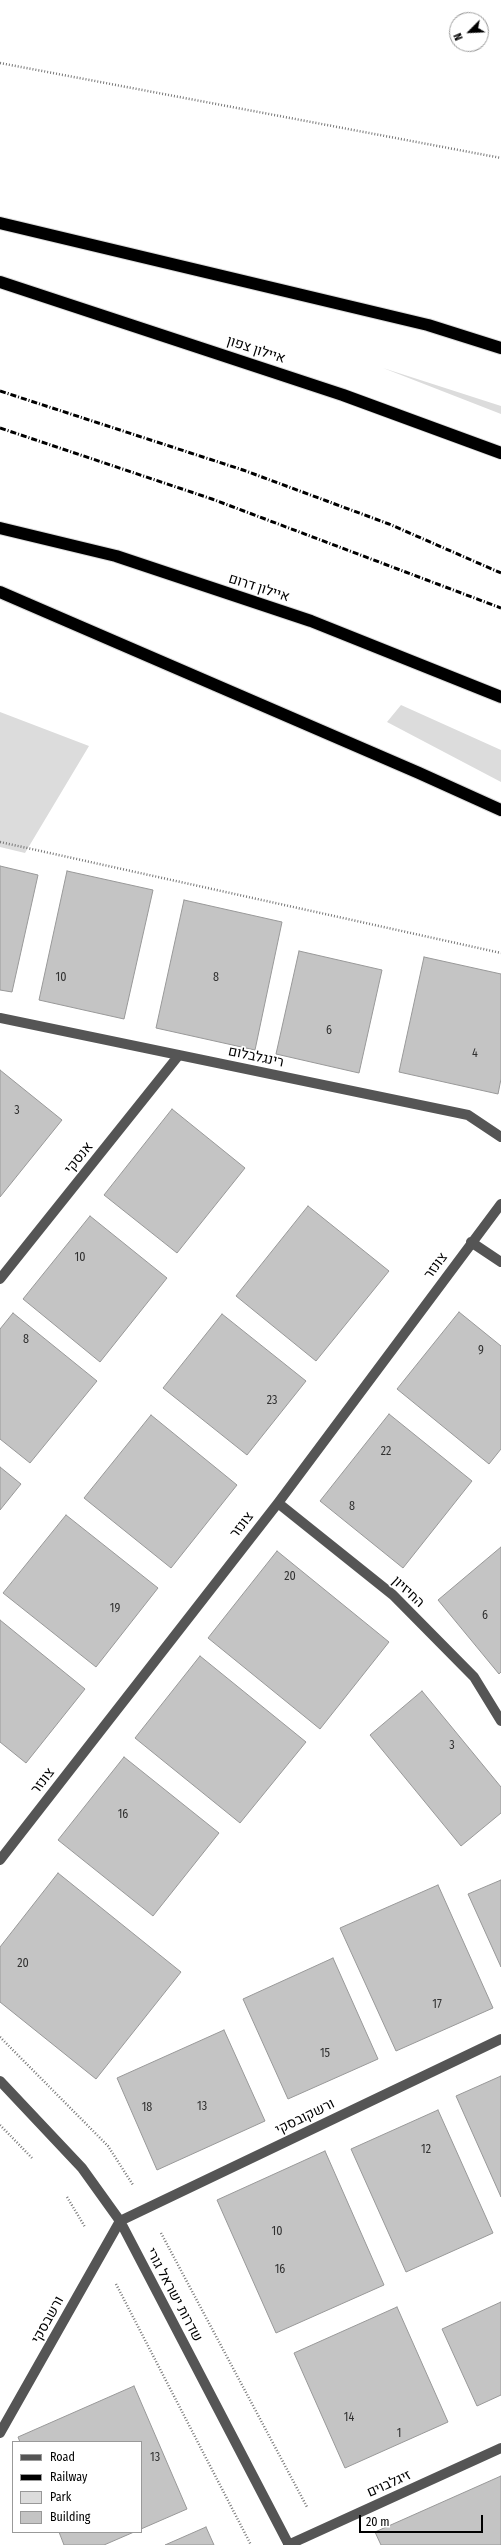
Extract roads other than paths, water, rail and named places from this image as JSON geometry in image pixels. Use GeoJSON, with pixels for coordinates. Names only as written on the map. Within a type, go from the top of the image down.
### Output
{"type":"FeatureCollection","features":[{"type":"Feature","properties":{"kind":"highway"},"geometry":{"type":"LineString","coordinates":[[0,223],[428,325],[501,348]]}},
{"type":"Feature","properties":{"kind":"highway","name":"איילון צפון"},"geometry":{"type":"LineString","coordinates":[[0,282],[343,394],[501,453]]}},
{"type":"Feature","properties":{"kind":"highway","name":"איילון דרום"},"geometry":{"type":"LineString","coordinates":[[0,528],[116,556],[311,621],[501,697]]}},
{"type":"Feature","properties":{"kind":"highway"},"geometry":{"type":"LineString","coordinates":[[0,592],[341,738],[501,810]]}},
{"type":"Feature","properties":{"kind":"street","name":"רינגלבלום"},"geometry":{"type":"LineString","coordinates":[[0,1018],[468,1115],[501,1137]]}},
{"type":"Feature","properties":{"kind":"street","name":"אנסקי"},"geometry":{"type":"LineString","coordinates":[[0,1279],[179,1055]]}},
{"type":"Feature","properties":{"kind":"street","name":"צונזר"},"geometry":{"type":"LineString","coordinates":[[0,1860],[278,1503],[471,1242],[501,1204]]}},
{"type":"Feature","properties":{"kind":"street"},"geometry":{"type":"LineString","coordinates":[[471,1242],[501,1262]]}},
{"type":"Feature","properties":{"kind":"street","name":"החיזיון"},"geometry":{"type":"LineString","coordinates":[[278,1503],[393,1595],[474,1677],[501,1720]]}},
{"type":"Feature","properties":{"kind":"street","name":"ורשקובסקי"},"geometry":{"type":"LineString","coordinates":[[120,2221],[501,2039]]}},
{"type":"Feature","properties":{"kind":"street","name":"שדרות ישראל גורי"},"geometry":{"type":"LineString","coordinates":[[0,2082],[82,2168],[120,2221],[288,2545]]}},
{"type":"Feature","properties":{"kind":"street","name":"ורשבסקי"},"geometry":{"type":"LineString","coordinates":[[0,2434],[120,2221]]}},
{"type":"Feature","properties":{"kind":"street","name":"זיגלבוים"},"geometry":{"type":"LineString","coordinates":[[288,2545],[501,2448]]}},
{"type":"Feature","properties":{"kind":"railway"},"geometry":{"type":"LineString","coordinates":[[0,391],[243,470],[389,524],[501,573]]}},
{"type":"Feature","properties":{"kind":"railway"},"geometry":{"type":"LineString","coordinates":[[0,428],[212,499],[501,608]]}}]}
